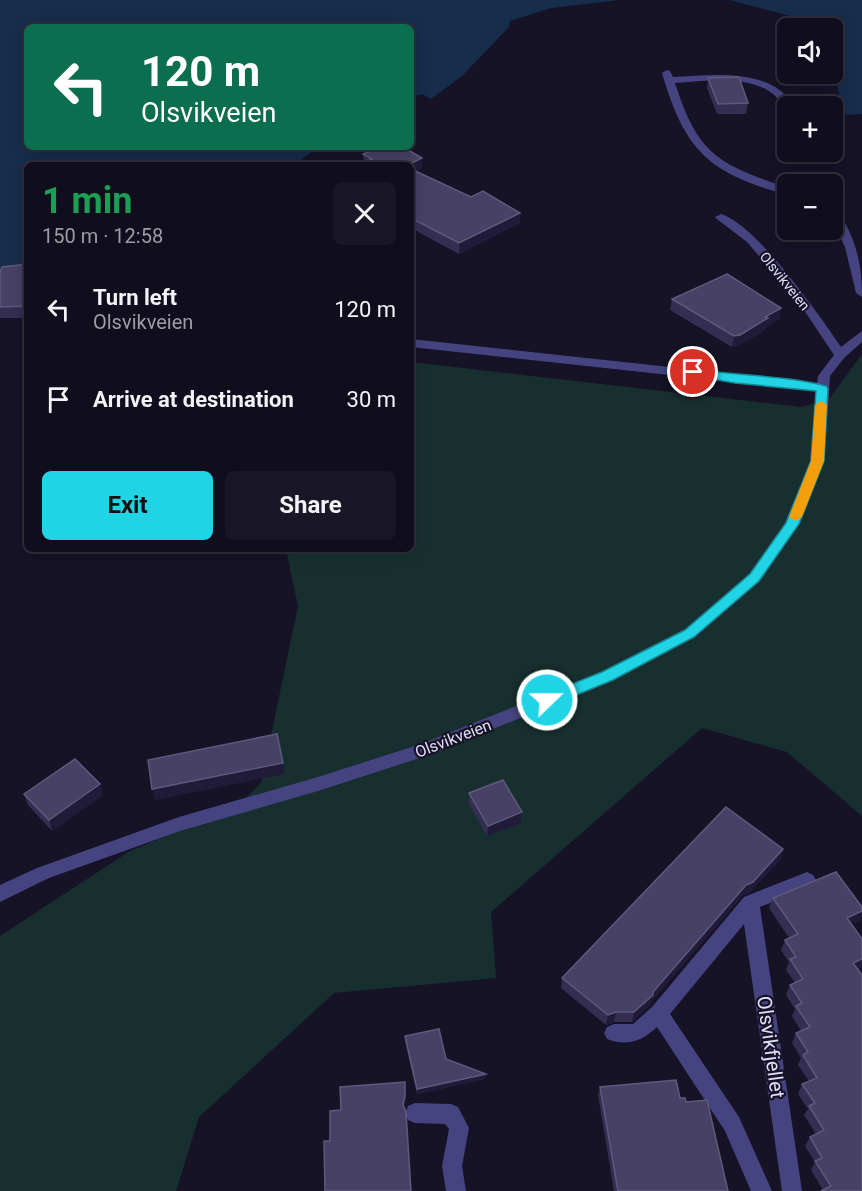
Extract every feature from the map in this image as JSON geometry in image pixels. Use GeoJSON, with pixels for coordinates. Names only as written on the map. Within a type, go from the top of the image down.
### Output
{"type":"FeatureCollection","features":[{"type":"Feature","properties":{"kind":"street"},"geometry":{"type":"LineString","coordinates":[[777,188],[730,170],[700,147],[690,135],[668,77],[762,84],[775,90],[780,96]]}},
{"type":"Feature","properties":{"kind":"street","name":"Olsvikveien"},"geometry":{"type":"LineString","coordinates":[[721,217],[751,240],[805,302],[840,355]]}},
{"type":"Feature","properties":{"kind":"street"},"geometry":{"type":"LineString","coordinates":[[843,231],[851,248],[862,293]]}},
{"type":"Feature","properties":{"kind":"street","name":"Olsvikveien"},"geometry":{"type":"LineString","coordinates":[[0,894],[43,873],[179,824],[318,784],[426,749],[608,676],[690,634],[754,578],[792,524],[818,461],[824,376],[840,355],[862,335]]}},
{"type":"Feature","properties":{"kind":"street"},"geometry":{"type":"LineString","coordinates":[[414,343],[539,355],[822,388]]}},
{"type":"Feature","properties":{"kind":"street"},"geometry":{"type":"LineString","coordinates":[[614,1033],[637,1033],[660,1013],[750,903],[807,880]]}},
{"type":"Feature","properties":{"kind":"street","name":"Olsvikfjellet"},"geometry":{"type":"LineString","coordinates":[[750,903],[792,1191]]}},
{"type":"Feature","properties":{"kind":"street"},"geometry":{"type":"LineString","coordinates":[[660,1013],[732,1124],[762,1191]]}},
{"type":"Feature","properties":{"kind":"street"},"geometry":{"type":"LineString","coordinates":[[415,1113],[451,1114],[459,1128],[452,1166],[456,1191]]}},
{"type":"Feature","properties":{"kind":"green space"},"geometry":{"type":"Polygon","coordinates":[[[862,354],[862,816],[787,752],[702,728],[491,912],[496,978],[334,993],[199,1117],[176,1191],[0,1191],[0,936],[130,851],[238,806],[261,783],[298,606],[287,552],[414,552],[414,362],[802,407],[830,398],[862,354]]]}},
{"type":"Feature","properties":{"kind":"water"},"geometry":{"type":"Polygon","coordinates":[[[0,0],[620,0],[551,8],[510,21],[509,27],[462,76],[431,99],[422,94],[414,96],[414,24],[24,24],[24,150],[315,150],[298,162],[24,162],[24,277],[0,279],[0,0]]]}},
{"type":"Feature","properties":{"kind":"water"},"geometry":{"type":"Polygon","coordinates":[[[729,0],[862,0],[862,114],[843,115],[843,96],[839,96],[837,84],[843,84],[843,18],[798,18],[729,0]]]}},
{"type":"Feature","properties":{"kind":"building"},"geometry":{"type":"Polygon","coordinates":[[[739,77],[748,103],[718,104],[708,78],[739,77]]]}},
{"type":"Feature","properties":{"kind":"building"},"geometry":{"type":"Polygon","coordinates":[[[372,150],[408,150],[422,158],[414,162],[366,162],[372,159],[363,154],[372,150]]]}},
{"type":"Feature","properties":{"kind":"building"},"geometry":{"type":"Polygon","coordinates":[[[414,170],[471,197],[483,191],[520,213],[459,243],[414,220],[414,170]]]}},
{"type":"Feature","properties":{"kind":"building"},"geometry":{"type":"Polygon","coordinates":[[[24,264],[24,306],[0,307],[2,267],[24,264]]]}},
{"type":"Feature","properties":{"kind":"building"},"geometry":{"type":"Polygon","coordinates":[[[727,274],[781,308],[740,335],[734,336],[672,299],[727,274]]]}},
{"type":"Feature","properties":{"kind":"building"},"geometry":{"type":"Polygon","coordinates":[[[277,734],[283,763],[152,789],[148,760],[277,734]]]}},
{"type":"Feature","properties":{"kind":"building"},"geometry":{"type":"Polygon","coordinates":[[[75,759],[100,784],[49,820],[24,794],[75,759]]]}},
{"type":"Feature","properties":{"kind":"building"},"geometry":{"type":"Polygon","coordinates":[[[503,780],[522,812],[488,826],[469,793],[503,780]]]}},
{"type":"Feature","properties":{"kind":"building"},"geometry":{"type":"Polygon","coordinates":[[[726,807],[783,849],[753,882],[746,885],[653,992],[653,995],[634,1012],[616,1012],[608,1015],[562,978],[726,807]]]}},
{"type":"Feature","properties":{"kind":"building"},"geometry":{"type":"Polygon","coordinates":[[[836,872],[862,907],[862,911],[847,918],[862,939],[862,959],[853,963],[862,975],[862,1191],[821,1191],[831,1186],[815,1161],[822,1158],[810,1137],[824,1130],[809,1106],[815,1103],[802,1084],[817,1078],[803,1055],[808,1052],[796,1033],[810,1027],[796,1006],[802,1003],[790,985],[803,979],[790,959],[796,957],[785,940],[798,934],[773,898],[836,872]]]}},
{"type":"Feature","properties":{"kind":"building"},"geometry":{"type":"Polygon","coordinates":[[[439,1029],[446,1059],[486,1074],[417,1089],[405,1036],[439,1029]]]}},
{"type":"Feature","properties":{"kind":"building"},"geometry":{"type":"Polygon","coordinates":[[[676,1080],[680,1098],[685,1098],[686,1102],[707,1100],[728,1191],[618,1191],[600,1087],[676,1080]]]}},
{"type":"Feature","properties":{"kind":"building"},"geometry":{"type":"Polygon","coordinates":[[[405,1082],[403,1105],[406,1112],[411,1191],[325,1191],[324,1141],[330,1141],[330,1111],[341,1110],[340,1087],[405,1082]]]}},
{"type":"Feature","properties":{"kind":"slow traffic"},"geometry":{"type":"LineString","coordinates":[[795,517],[818,461],[821,405]]}},
{"type":"Feature","properties":{"kind":"route"},"geometry":{"type":"LineString","coordinates":[[547,700],[608,676],[690,634],[754,578],[792,524],[818,461],[822,388],[693,372]]}}]}
